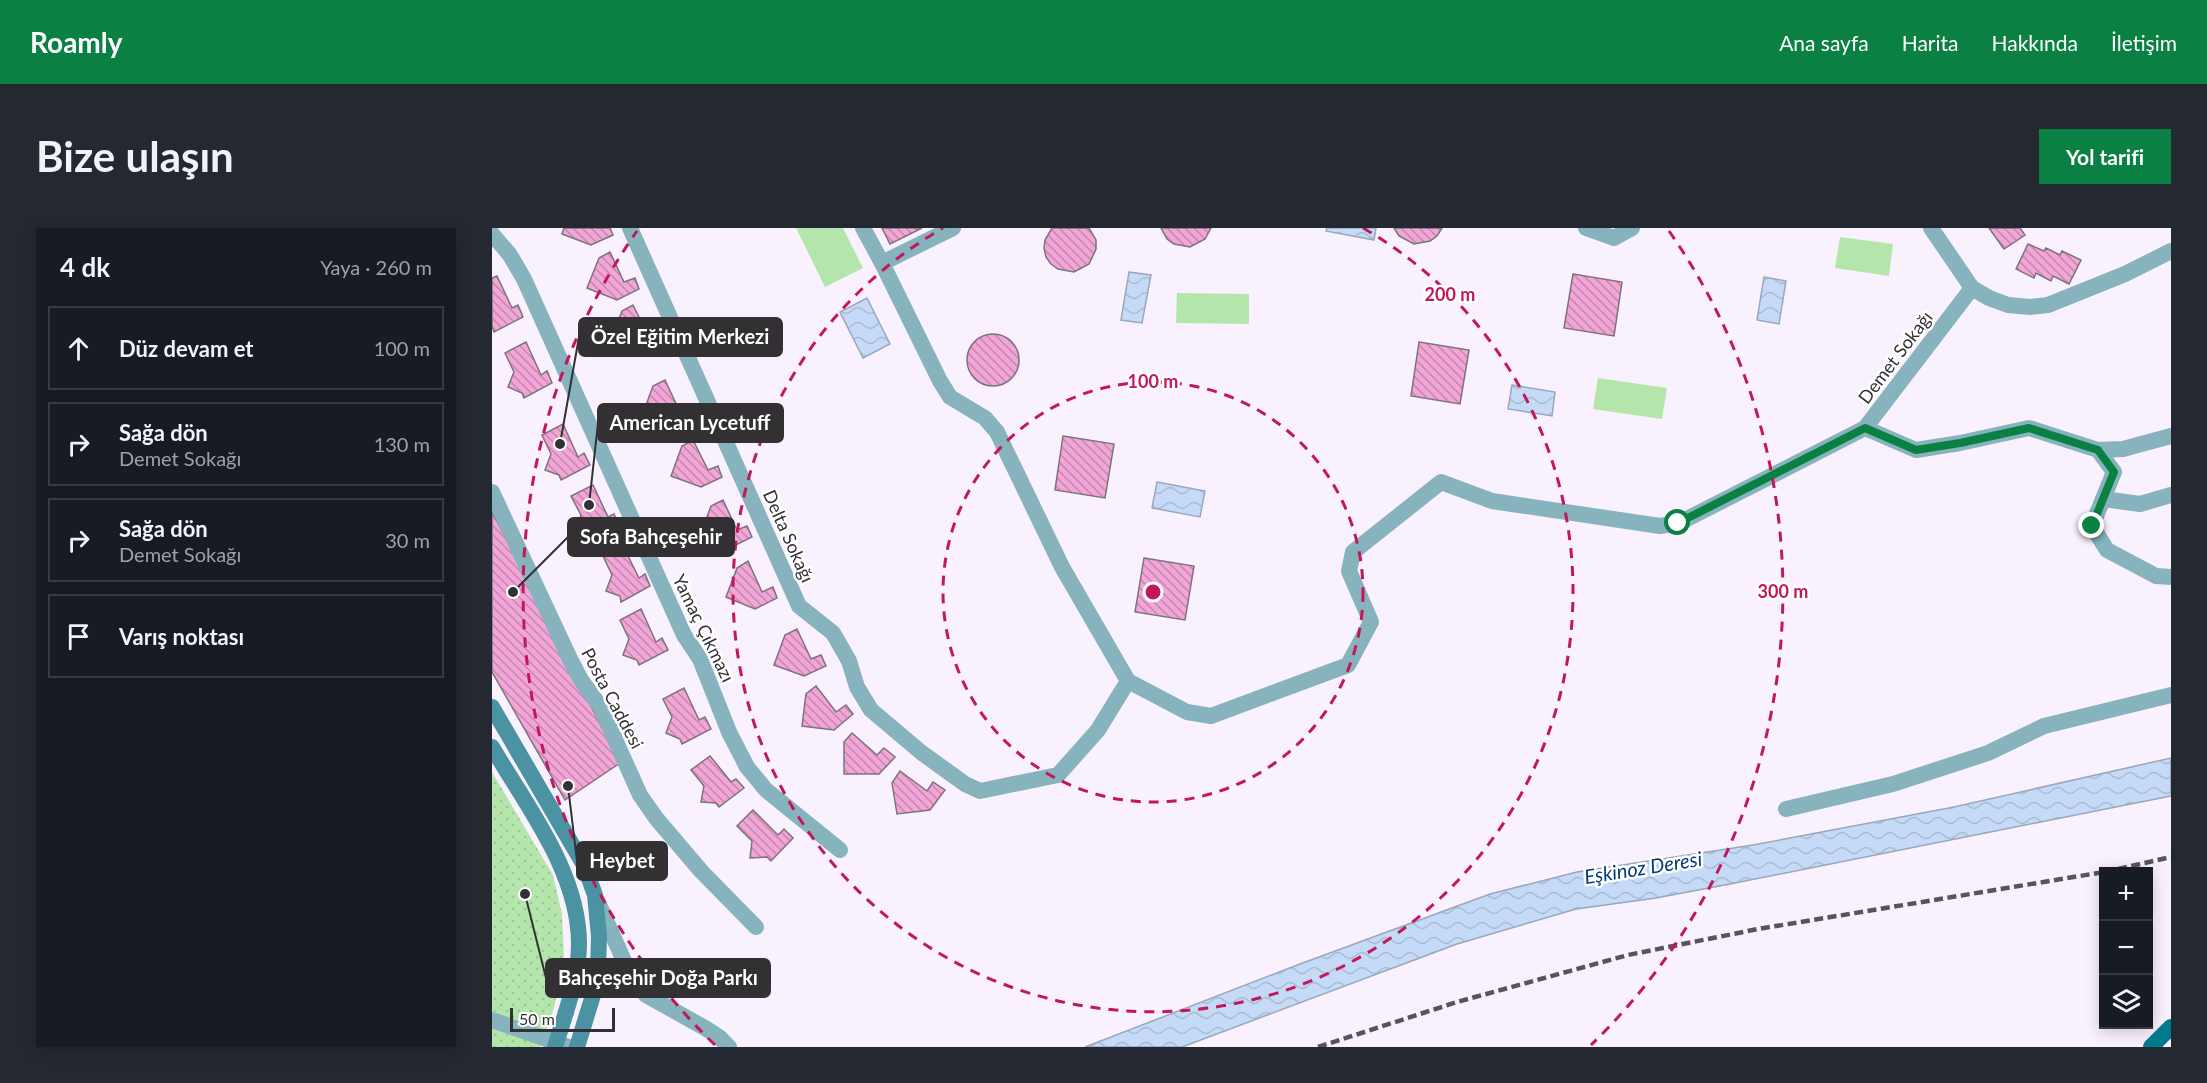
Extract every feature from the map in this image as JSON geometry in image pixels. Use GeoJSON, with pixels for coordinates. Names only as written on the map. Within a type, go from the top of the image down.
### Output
{"type":"FeatureCollection","features":[{"type":"Feature","properties":{"kind":"main road"},"geometry":{"type":"LineString","coordinates":[[492,707],[584,865],[595,895],[599,936],[598,971],[577,1047]]}},
{"type":"Feature","properties":{"kind":"main road"},"geometry":{"type":"LineString","coordinates":[[492,747],[555,853],[570,893],[578,925],[579,942],[575,981],[555,1047]]}},
{"type":"Feature","properties":{"kind":"main road"},"geometry":{"type":"LineString","coordinates":[[2151,1047],[2171,1027]]}},
{"type":"Feature","properties":{"kind":"street","name":"Delta Sokağı"},"geometry":{"type":"LineString","coordinates":[[630,228],[799,606],[833,633],[849,661],[857,687],[871,710],[922,753],[965,784],[980,791],[992,790],[1058,775],[1098,730],[1128,681]]}},
{"type":"Feature","properties":{"kind":"street"},"geometry":{"type":"LineString","coordinates":[[863,228],[950,397],[985,418],[997,432],[1062,567],[1128,681],[1187,712],[1211,716],[1348,665],[1371,622],[1349,571],[1353,552],[1441,482],[1492,501],[1660,526],[1678,523],[1865,428]]}},
{"type":"Feature","properties":{"kind":"street"},"geometry":{"type":"LineString","coordinates":[[882,263],[953,228]]}},
{"type":"Feature","properties":{"kind":"street"},"geometry":{"type":"LineString","coordinates":[[1586,228],[1614,238],[1632,228]]}},
{"type":"Feature","properties":{"kind":"street"},"geometry":{"type":"LineString","coordinates":[[1931,228],[1972,288],[2008,305],[2048,305],[2125,274],[2171,251]]}},
{"type":"Feature","properties":{"kind":"street","name":"Yamaç Çıkmazı"},"geometry":{"type":"LineString","coordinates":[[492,234],[510,255],[524,279],[684,635],[700,659],[729,732],[747,766],[766,790],[840,850]]}},
{"type":"Feature","properties":{"kind":"street","name":"Demet Sokağı"},"geometry":{"type":"LineString","coordinates":[[1972,288],[1865,428],[1916,450],[2029,428],[2098,450],[2123,449],[2171,436]]}},
{"type":"Feature","properties":{"kind":"street"},"geometry":{"type":"LineString","coordinates":[[2098,450],[2114,472],[2092,526],[2107,550],[2156,576],[2171,577]]}},
{"type":"Feature","properties":{"kind":"street","name":"Posta Caddesi"},"geometry":{"type":"LineString","coordinates":[[492,492],[570,659],[581,680],[600,706],[640,795],[656,818],[701,871],[756,927]]}},
{"type":"Feature","properties":{"kind":"street"},"geometry":{"type":"LineString","coordinates":[[2103,499],[2140,504],[2171,495]]}},
{"type":"Feature","properties":{"kind":"street"},"geometry":{"type":"LineString","coordinates":[[1786,809],[1893,784],[1988,753],[2044,726],[2171,695]]}},
{"type":"Feature","properties":{"kind":"street"},"geometry":{"type":"LineString","coordinates":[[595,895],[632,979],[638,987],[646,995],[719,1036],[729,1047]]}},
{"type":"Feature","properties":{"kind":"street"},"geometry":{"type":"LineString","coordinates":[[492,1020],[569,1047]]}},
{"type":"Feature","properties":{"kind":"green space"},"geometry":{"type":"Polygon","coordinates":[[[796,228],[843,228],[863,268],[825,287],[796,228]]]}},
{"type":"Feature","properties":{"kind":"green space"},"geometry":{"type":"Polygon","coordinates":[[[1840,237],[1893,244],[1889,276],[1835,268],[1840,237]]]}},
{"type":"Feature","properties":{"kind":"green space"},"geometry":{"type":"Polygon","coordinates":[[[1177,293],[1249,294],[1249,324],[1176,323],[1177,293]]]}},
{"type":"Feature","properties":{"kind":"green space"},"geometry":{"type":"Polygon","coordinates":[[[1598,378],[1667,388],[1662,419],[1593,409],[1598,378]]]}},
{"type":"Feature","properties":{"kind":"green space"},"geometry":{"type":"Polygon","coordinates":[[[492,772],[553,875],[562,914],[564,956],[554,1008],[540,1047],[492,1047],[492,772]]]}},
{"type":"Feature","properties":{"kind":"water"},"geometry":{"type":"Polygon","coordinates":[[[1327,228],[1376,228],[1374,240],[1326,231],[1327,228]]]}},
{"type":"Feature","properties":{"kind":"water"},"geometry":{"type":"Polygon","coordinates":[[[1129,272],[1151,275],[1142,323],[1121,320],[1129,272]]]}},
{"type":"Feature","properties":{"kind":"water"},"geometry":{"type":"Polygon","coordinates":[[[1764,277],[1786,281],[1779,324],[1757,320],[1764,277]]]}},
{"type":"Feature","properties":{"kind":"water"},"geometry":{"type":"Polygon","coordinates":[[[867,298],[890,344],[863,358],[840,312],[867,298]]]}},
{"type":"Feature","properties":{"kind":"water"},"geometry":{"type":"Polygon","coordinates":[[[1512,385],[1555,392],[1552,416],[1508,409],[1512,385]]]}},
{"type":"Feature","properties":{"kind":"water"},"geometry":{"type":"Polygon","coordinates":[[[1157,482],[1205,491],[1200,517],[1152,508],[1157,482]]]}},
{"type":"Feature","properties":{"kind":"water","name":"Eşkinoz Deresi"},"geometry":{"type":"Polygon","coordinates":[[[2171,758],[2171,796],[1730,884],[1656,898],[1576,909],[1457,944],[1182,1047],[1085,1047],[1490,894],[1577,872],[1753,845],[1954,807],[2171,758]]]}},
{"type":"Feature","properties":{"kind":"building"},"geometry":{"type":"Polygon","coordinates":[[[564,228],[610,228],[613,235],[591,245],[562,234],[564,228]]]}},
{"type":"Feature","properties":{"kind":"building"},"geometry":{"type":"Polygon","coordinates":[[[882,228],[922,228],[890,244],[882,228]]]}},
{"type":"Feature","properties":{"kind":"building"},"geometry":{"type":"Polygon","coordinates":[[[1052,228],[1089,228],[1096,240],[1096,249],[1089,264],[1074,272],[1058,269],[1051,264],[1044,248],[1045,240],[1052,228]]]}},
{"type":"Feature","properties":{"kind":"building"},"geometry":{"type":"Polygon","coordinates":[[[1161,228],[1211,228],[1205,239],[1190,247],[1174,244],[1167,239],[1161,228]]]}},
{"type":"Feature","properties":{"kind":"building"},"geometry":{"type":"Polygon","coordinates":[[[1394,228],[1442,228],[1430,241],[1414,244],[1399,236],[1394,228]]]}},
{"type":"Feature","properties":{"kind":"building"},"geometry":{"type":"Polygon","coordinates":[[[1989,228],[2020,228],[2025,235],[2004,249],[1989,228]]]}},
{"type":"Feature","properties":{"kind":"building"},"geometry":{"type":"Polygon","coordinates":[[[2028,244],[2044,251],[2046,248],[2060,255],[2062,251],[2081,260],[2069,284],[2053,276],[2051,281],[2036,273],[2034,278],[2016,269],[2028,244]]]}},
{"type":"Feature","properties":{"kind":"building"},"geometry":{"type":"Polygon","coordinates":[[[610,252],[624,282],[635,278],[639,289],[617,300],[587,288],[599,258],[610,252]]]}},
{"type":"Feature","properties":{"kind":"building"},"geometry":{"type":"Polygon","coordinates":[[[1573,274],[1622,282],[1614,336],[1564,328],[1573,274]]]}},
{"type":"Feature","properties":{"kind":"building"},"geometry":{"type":"Polygon","coordinates":[[[497,276],[512,308],[518,305],[523,317],[494,332],[492,278],[497,276]]]}},
{"type":"Feature","properties":{"kind":"building"},"geometry":{"type":"Polygon","coordinates":[[[633,305],[647,333],[659,327],[665,340],[644,350],[612,337],[622,311],[633,305]]]}},
{"type":"Feature","properties":{"kind":"building"},"geometry":{"type":"Polygon","coordinates":[[[993,334],[1003,336],[1011,342],[1017,350],[1019,360],[1017,370],[1011,378],[1003,384],[993,386],[983,384],[975,378],[969,370],[967,360],[969,350],[975,342],[983,336],[993,334]]]}},
{"type":"Feature","properties":{"kind":"building"},"geometry":{"type":"Polygon","coordinates":[[[526,342],[541,375],[547,371],[552,383],[524,398],[522,393],[508,387],[514,372],[505,353],[526,342]]]}},
{"type":"Feature","properties":{"kind":"building"},"geometry":{"type":"Polygon","coordinates":[[[1419,342],[1469,350],[1460,404],[1411,396],[1419,342]]]}},
{"type":"Feature","properties":{"kind":"building"},"geometry":{"type":"Polygon","coordinates":[[[665,380],[679,410],[689,406],[694,417],[672,428],[642,416],[653,386],[665,380]]]}},
{"type":"Feature","properties":{"kind":"building"},"geometry":{"type":"Polygon","coordinates":[[[563,424],[578,457],[584,453],[590,465],[561,480],[559,475],[545,470],[551,454],[542,435],[563,424]]]}},
{"type":"Feature","properties":{"kind":"building"},"geometry":{"type":"Polygon","coordinates":[[[1063,436],[1114,444],[1105,498],[1055,490],[1063,436]]]}},
{"type":"Feature","properties":{"kind":"building"},"geometry":{"type":"Polygon","coordinates":[[[693,440],[708,470],[718,466],[722,477],[701,487],[671,476],[682,446],[693,440]]]}},
{"type":"Feature","properties":{"kind":"building"},"geometry":{"type":"Polygon","coordinates":[[[593,485],[608,517],[614,514],[619,526],[590,541],[589,536],[575,530],[581,515],[571,496],[593,485]]]}},
{"type":"Feature","properties":{"kind":"building"},"geometry":{"type":"Polygon","coordinates":[[[723,500],[737,530],[747,526],[752,537],[730,548],[700,536],[711,506],[723,500]]]}},
{"type":"Feature","properties":{"kind":"building"},"geometry":{"type":"Polygon","coordinates":[[[492,511],[620,763],[565,800],[492,672],[492,511]]]}},
{"type":"Feature","properties":{"kind":"building"},"geometry":{"type":"Polygon","coordinates":[[[623,546],[639,578],[645,574],[650,586],[621,602],[620,596],[606,591],[612,575],[603,556],[623,546]]]}},
{"type":"Feature","properties":{"kind":"building"},"geometry":{"type":"Polygon","coordinates":[[[1144,558],[1194,566],[1185,620],[1135,612],[1144,558]]]}},
{"type":"Feature","properties":{"kind":"building"},"geometry":{"type":"Polygon","coordinates":[[[748,561],[762,592],[773,587],[777,598],[755,609],[726,597],[737,568],[748,561]]]}},
{"type":"Feature","properties":{"kind":"building"},"geometry":{"type":"Polygon","coordinates":[[[641,609],[656,642],[662,638],[668,650],[639,665],[637,660],[623,655],[629,639],[620,620],[641,609]]]}},
{"type":"Feature","properties":{"kind":"building"},"geometry":{"type":"Polygon","coordinates":[[[797,629],[811,659],[821,655],[826,666],[804,676],[774,665],[785,635],[797,629]]]}},
{"type":"Feature","properties":{"kind":"building"},"geometry":{"type":"Polygon","coordinates":[[[816,686],[836,712],[846,705],[853,714],[834,730],[802,726],[806,694],[816,686]]]}},
{"type":"Feature","properties":{"kind":"building"},"geometry":{"type":"Polygon","coordinates":[[[684,688],[699,720],[705,717],[711,729],[682,744],[680,739],[666,733],[672,717],[663,699],[684,688]]]}},
{"type":"Feature","properties":{"kind":"building"},"geometry":{"type":"Polygon","coordinates":[[[852,733],[877,755],[884,748],[895,757],[879,774],[844,774],[844,742],[852,733]]]}},
{"type":"Feature","properties":{"kind":"building"},"geometry":{"type":"Polygon","coordinates":[[[710,756],[731,782],[736,779],[744,788],[719,807],[716,803],[701,802],[704,786],[691,770],[710,756]]]}},
{"type":"Feature","properties":{"kind":"building"},"geometry":{"type":"Polygon","coordinates":[[[900,771],[927,791],[933,782],[945,790],[930,810],[897,814],[892,783],[900,771]]]}},
{"type":"Feature","properties":{"kind":"building"},"geometry":{"type":"Polygon","coordinates":[[[753,810],[778,835],[784,829],[793,838],[771,861],[767,857],[750,858],[752,841],[737,826],[753,810]]]}},
{"type":"Feature","properties":{"kind":"railway"},"geometry":{"type":"LineString","coordinates":[[2127,867],[2171,857]]}},
{"type":"Feature","properties":{"kind":"railway"},"geometry":{"type":"LineString","coordinates":[[1318,1047],[1457,1002],[1628,955],[1758,929],[2099,873]]}},
{"type":"Feature","properties":{"kind":"place","name":"Özel Eğitim Merkezi"},"geometry":{"type":"Point","coordinates":[560,444]}},
{"type":"Feature","properties":{"kind":"place","name":"American Lycetuff"},"geometry":{"type":"Point","coordinates":[589,505]}},
{"type":"Feature","properties":{"kind":"place","name":"Sofa Bahçeşehir"},"geometry":{"type":"Point","coordinates":[513,592]}},
{"type":"Feature","properties":{"kind":"place","name":"Heybet"},"geometry":{"type":"Point","coordinates":[568,786]}},
{"type":"Feature","properties":{"kind":"place","name":"Bahçeşehir Doğa Parkı"},"geometry":{"type":"Point","coordinates":[525,894]}},
{"type":"Feature","properties":{"kind":"route"},"geometry":{"type":"LineString","coordinates":[[1678,523],[1865,428],[1916,450],[2029,428],[2098,450],[2114,472],[2092,526]]}}]}
